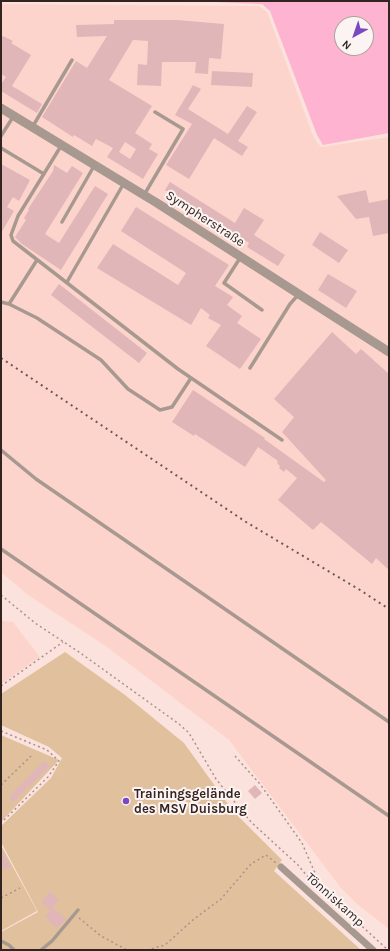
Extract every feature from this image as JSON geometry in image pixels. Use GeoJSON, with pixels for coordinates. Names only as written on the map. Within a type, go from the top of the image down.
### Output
{"type":"FeatureCollection","features":[{"type":"Feature","properties":{"kind":"street","name":"Sympherstraße"},"geometry":{"type":"LineString","coordinates":[[2,109],[144,195],[389,352]]}},
{"type":"Feature","properties":{"kind":"street","name":"Tönniskamp"},"geometry":{"type":"LineString","coordinates":[[281,867],[373,950]]}},
{"type":"Feature","properties":{"kind":"lane"},"geometry":{"type":"LineString","coordinates":[[32,127],[72,60]]}},
{"type":"Feature","properties":{"kind":"lane"},"geometry":{"type":"LineString","coordinates":[[144,195],[183,129],[155,112]]}},
{"type":"Feature","properties":{"kind":"lane"},"geometry":{"type":"LineString","coordinates":[[1,136],[14,116]]}},
{"type":"Feature","properties":{"kind":"lane"},"geometry":{"type":"LineString","coordinates":[[62,145],[18,216],[11,235],[13,240],[147,346],[282,440]]}},
{"type":"Feature","properties":{"kind":"lane"},"geometry":{"type":"LineString","coordinates":[[1,148],[44,174]]}},
{"type":"Feature","properties":{"kind":"lane"},"geometry":{"type":"LineString","coordinates":[[62,222],[95,165]]}},
{"type":"Feature","properties":{"kind":"lane"},"geometry":{"type":"LineString","coordinates":[[67,282],[124,183]]}},
{"type":"Feature","properties":{"kind":"lane"},"geometry":{"type":"LineString","coordinates":[[241,257],[224,283],[262,310]]}},
{"type":"Feature","properties":{"kind":"lane"},"geometry":{"type":"LineString","coordinates":[[9,304],[37,260]]}},
{"type":"Feature","properties":{"kind":"lane"},"geometry":{"type":"LineString","coordinates":[[250,368],[290,304],[298,294]]}},
{"type":"Feature","properties":{"kind":"lane"},"geometry":{"type":"LineString","coordinates":[[1,302],[9,304],[37,318],[101,360],[128,389],[160,410],[172,407],[191,378]]}},
{"type":"Feature","properties":{"kind":"lane"},"geometry":{"type":"LineString","coordinates":[[1,450],[36,479],[389,722]]}},
{"type":"Feature","properties":{"kind":"lane"},"geometry":{"type":"LineString","coordinates":[[1,549],[389,816]]}},
{"type":"Feature","properties":{"kind":"lane"},"geometry":{"type":"LineString","coordinates":[[41,950],[52,941],[78,910]]}},
{"type":"Feature","properties":{"kind":"lane"},"geometry":{"type":"LineString","coordinates":[[1,941],[9,945],[14,950]]}},
{"type":"Feature","properties":{"kind":"path"},"geometry":{"type":"LineString","coordinates":[[1,596],[35,623],[156,706],[184,728],[227,794],[260,830],[298,865],[314,883],[388,950]]}},
{"type":"Feature","properties":{"kind":"path"},"geometry":{"type":"LineString","coordinates":[[1,686],[63,642]]}},
{"type":"Feature","properties":{"kind":"path"},"geometry":{"type":"LineString","coordinates":[[1,731],[47,750],[59,761],[48,777],[1,823]]}},
{"type":"Feature","properties":{"kind":"path"},"geometry":{"type":"LineString","coordinates":[[1,785],[31,756]]}},
{"type":"Feature","properties":{"kind":"path"},"geometry":{"type":"LineString","coordinates":[[235,756],[260,784],[302,843],[315,873],[314,883]]}},
{"type":"Feature","properties":{"kind":"path"},"geometry":{"type":"LineString","coordinates":[[147,950],[165,945],[194,919],[221,899],[251,864],[266,855],[281,867]]}},
{"type":"Feature","properties":{"kind":"path"},"geometry":{"type":"LineString","coordinates":[[1,898],[20,888]]}},
{"type":"Feature","properties":{"kind":"path"},"geometry":{"type":"LineString","coordinates":[[74,914],[101,936],[127,950]]}},
{"type":"Feature","properties":{"kind":"shaded area"},"geometry":{"type":"Polygon","coordinates":[[[189,1],[389,1],[389,133],[323,145],[317,135],[270,11],[262,4],[189,1]]]}},
{"type":"Feature","properties":{"kind":"shaded area"},"geometry":{"type":"Polygon","coordinates":[[[1,4],[259,6],[267,12],[314,138],[321,147],[389,137],[389,929],[356,903],[341,888],[229,740],[107,647],[28,595],[1,572],[1,4]]]}},
{"type":"Feature","properties":{"kind":"shaded area"},"geometry":{"type":"Polygon","coordinates":[[[1,621],[13,622],[40,657],[1,684],[1,621]]]}},
{"type":"Feature","properties":{"kind":"shaded area","name":"Trainingsgelände des MSV Duisburg"},"geometry":{"type":"Polygon","coordinates":[[[65,652],[125,695],[184,743],[233,811],[282,860],[274,871],[361,950],[1,950],[1,932],[38,912],[1,842],[1,826],[51,778],[62,758],[49,747],[1,725],[1,694],[65,652]]]}},
{"type":"Feature","properties":{"kind":"shaded area"},"geometry":{"type":"Polygon","coordinates":[[[1,735],[59,760],[1,822],[1,735]]]}},
{"type":"Feature","properties":{"kind":"shaded area"},"geometry":{"type":"Polygon","coordinates":[[[1,845],[37,911],[1,931],[1,845]]]}},
{"type":"Feature","properties":{"kind":"building"},"geometry":{"type":"Polygon","coordinates":[[[114,20],[177,20],[224,24],[221,59],[209,58],[208,74],[195,73],[196,62],[162,62],[161,86],[137,85],[138,64],[147,65],[148,41],[133,40],[109,80],[152,106],[135,133],[152,144],[149,149],[158,154],[143,179],[107,157],[113,148],[96,139],[92,146],[74,135],[73,137],[42,117],[76,61],[87,68],[107,36],[77,37],[76,25],[114,24],[114,20]],[[125,142],[119,152],[130,159],[136,149],[125,142]]]}},
{"type":"Feature","properties":{"kind":"building"},"geometry":{"type":"Polygon","coordinates":[[[3,36],[13,41],[11,43],[31,55],[12,86],[42,104],[37,113],[1,91],[1,84],[6,77],[1,74],[1,39],[3,36]]]}},
{"type":"Feature","properties":{"kind":"building"},"geometry":{"type":"Polygon","coordinates":[[[212,71],[253,73],[252,87],[211,85],[212,71]]]}},
{"type":"Feature","properties":{"kind":"building"},"geometry":{"type":"Polygon","coordinates":[[[193,85],[201,89],[188,109],[228,134],[247,106],[257,112],[238,141],[248,147],[242,156],[214,138],[189,179],[166,165],[192,124],[175,115],[193,85]]]}},
{"type":"Feature","properties":{"kind":"building"},"geometry":{"type":"Polygon","coordinates":[[[1,164],[30,180],[19,201],[13,197],[7,207],[14,211],[1,233],[1,164]]]}},
{"type":"Feature","properties":{"kind":"building"},"geometry":{"type":"Polygon","coordinates":[[[54,165],[67,173],[72,166],[83,173],[45,234],[59,243],[95,186],[108,194],[61,270],[22,244],[15,237],[26,220],[24,218],[29,210],[28,209],[53,171],[54,165]]]}},
{"type":"Feature","properties":{"kind":"building"},"geometry":{"type":"Polygon","coordinates":[[[170,182],[235,223],[244,208],[264,220],[254,235],[285,255],[278,266],[247,247],[249,243],[165,190],[170,182]]]}},
{"type":"Feature","properties":{"kind":"building"},"geometry":{"type":"Polygon","coordinates":[[[366,190],[369,203],[389,199],[389,233],[373,236],[369,217],[356,219],[337,196],[366,190]]]}},
{"type":"Feature","properties":{"kind":"building"},"geometry":{"type":"Polygon","coordinates":[[[136,207],[229,265],[215,286],[233,297],[227,305],[242,316],[237,323],[261,339],[240,369],[206,346],[221,325],[208,318],[210,315],[201,308],[191,325],[97,268],[113,244],[178,285],[186,273],[121,231],[136,207]]]}},
{"type":"Feature","properties":{"kind":"building"},"geometry":{"type":"Polygon","coordinates":[[[320,232],[348,250],[339,263],[312,245],[320,232]]]}},
{"type":"Feature","properties":{"kind":"building"},"geometry":{"type":"Polygon","coordinates":[[[328,274],[357,291],[346,308],[318,290],[328,274]]]}},
{"type":"Feature","properties":{"kind":"building"},"geometry":{"type":"Polygon","coordinates":[[[59,284],[147,353],[139,363],[51,295],[59,284]]]}},
{"type":"Feature","properties":{"kind":"building"},"geometry":{"type":"Polygon","coordinates":[[[332,332],[356,354],[361,349],[389,374],[389,570],[376,558],[372,564],[321,522],[313,530],[278,500],[297,478],[286,469],[284,472],[279,468],[280,466],[277,463],[278,461],[258,447],[245,467],[195,434],[194,436],[172,422],[193,390],[265,438],[264,439],[324,482],[326,480],[282,432],[294,417],[274,399],[332,332]]]}},
{"type":"Feature","properties":{"kind":"building"},"geometry":{"type":"Polygon","coordinates":[[[44,761],[50,766],[13,802],[9,797],[44,761]]]}},
{"type":"Feature","properties":{"kind":"building"},"geometry":{"type":"Polygon","coordinates":[[[255,785],[262,793],[255,799],[248,791],[255,785]]]}},
{"type":"Feature","properties":{"kind":"building"},"geometry":{"type":"Polygon","coordinates":[[[1,850],[11,867],[5,870],[1,864],[1,850]]]}},
{"type":"Feature","properties":{"kind":"building"},"geometry":{"type":"Polygon","coordinates":[[[50,892],[59,900],[50,910],[41,902],[50,892]]]}},
{"type":"Feature","properties":{"kind":"building"},"geometry":{"type":"Polygon","coordinates":[[[53,908],[66,919],[57,928],[45,917],[53,908]]]}},
{"type":"Feature","properties":{"kind":"railway"},"geometry":{"type":"LineString","coordinates":[[1,358],[246,522],[389,609]]}},
{"type":"Feature","properties":{"kind":"place","name":"Trainingsgelände des MSV Duisburg"},"geometry":{"type":"Point","coordinates":[126,801]}}]}
